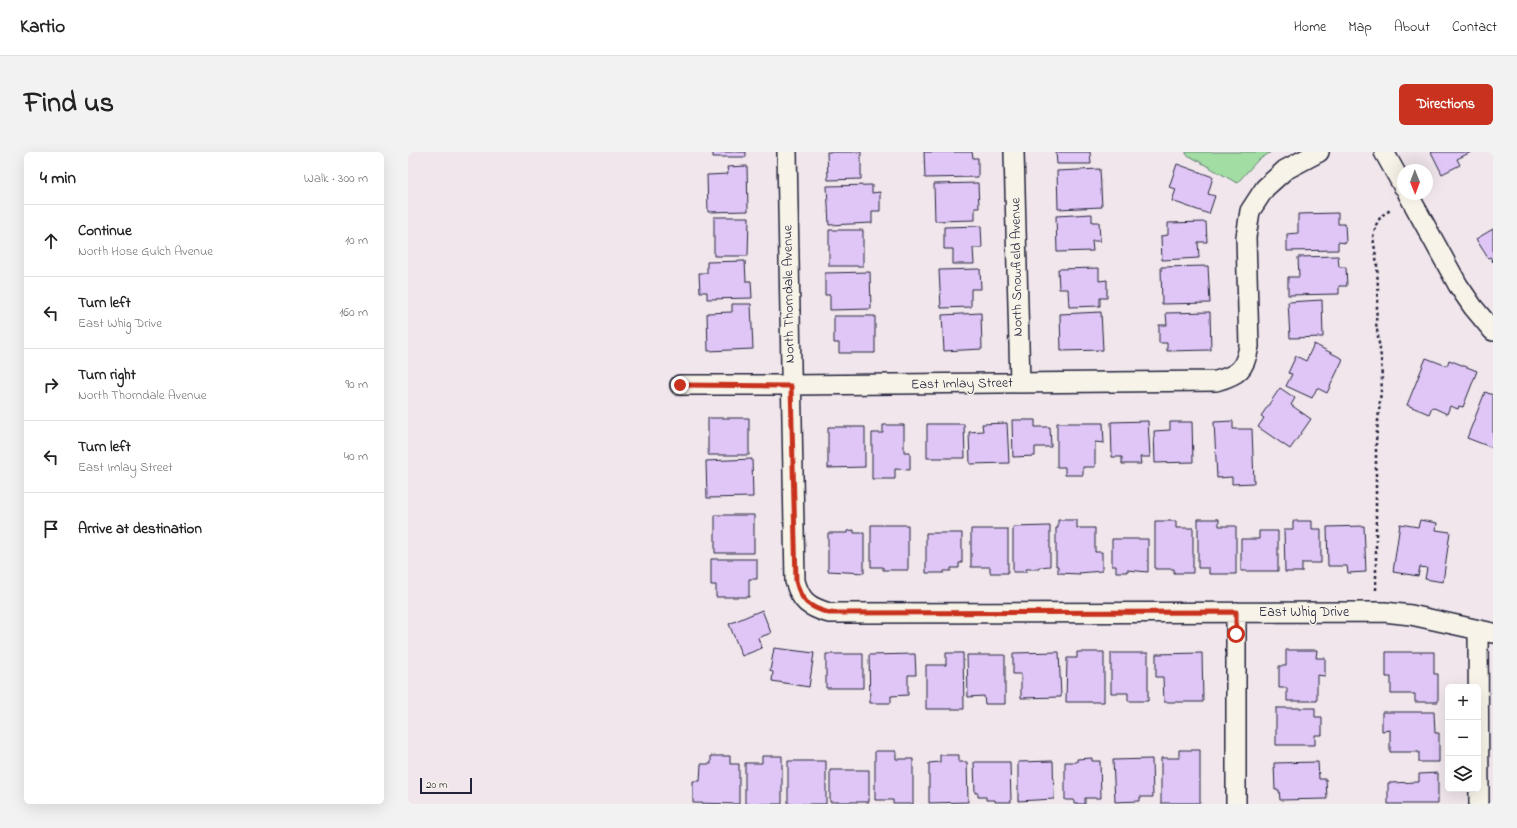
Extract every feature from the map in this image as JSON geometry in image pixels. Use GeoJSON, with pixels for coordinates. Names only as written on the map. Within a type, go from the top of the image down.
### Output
{"type":"FeatureCollection","features":[{"type":"Feature","properties":{"kind":"street","name":"North Thorndale Avenue"},"geometry":{"type":"LineString","coordinates":[[787,152],[796,581],[798,592],[804,602]]}},
{"type":"Feature","properties":{"kind":"street","name":"North Snowfield Avenue"},"geometry":{"type":"LineString","coordinates":[[1014,152],[1020,383]]}},
{"type":"Feature","properties":{"kind":"street","name":"East Imlay Street"},"geometry":{"type":"LineString","coordinates":[[680,385],[791,386],[1216,381],[1230,377],[1241,370],[1247,359],[1249,346],[1246,237],[1250,211],[1265,188],[1285,170],[1319,152]]}},
{"type":"Feature","properties":{"kind":"street"},"geometry":{"type":"LineString","coordinates":[[1384,152],[1397,175]]}},
{"type":"Feature","properties":{"kind":"street"},"geometry":{"type":"LineString","coordinates":[[1411,200],[1458,285],[1473,307],[1493,331]]}},
{"type":"Feature","properties":{"kind":"street","name":"East Whig Drive"},"geometry":{"type":"LineString","coordinates":[[804,602],[816,609],[829,613],[1384,612],[1411,615],[1485,632]]}},
{"type":"Feature","properties":{"kind":"street"},"geometry":{"type":"LineString","coordinates":[[1236,612],[1236,804]]}},
{"type":"Feature","properties":{"kind":"street"},"geometry":{"type":"LineString","coordinates":[[1479,804],[1485,632]]}},
{"type":"Feature","properties":{"kind":"path"},"geometry":{"type":"LineString","coordinates":[[1376,590],[1376,441],[1382,381],[1381,357],[1376,323],[1378,290],[1377,264],[1373,237],[1376,225],[1381,216],[1392,209]]}},
{"type":"Feature","properties":{"kind":"green space"},"geometry":{"type":"Polygon","coordinates":[[[1186,152],[1271,152],[1257,161],[1237,183],[1186,154],[1186,152]]]}},
{"type":"Feature","properties":{"kind":"building"},"geometry":{"type":"Polygon","coordinates":[[[713,152],[746,152],[746,157],[713,157],[713,152]]]}},
{"type":"Feature","properties":{"kind":"building"},"geometry":{"type":"Polygon","coordinates":[[[827,152],[861,152],[861,179],[828,180],[827,152]]]}},
{"type":"Feature","properties":{"kind":"building"},"geometry":{"type":"Polygon","coordinates":[[[924,152],[972,152],[973,158],[978,158],[978,177],[925,178],[924,152]]]}},
{"type":"Feature","properties":{"kind":"building"},"geometry":{"type":"Polygon","coordinates":[[[1056,152],[1090,152],[1091,164],[1057,164],[1056,152]]]}},
{"type":"Feature","properties":{"kind":"building"},"geometry":{"type":"Polygon","coordinates":[[[1431,152],[1471,152],[1457,159],[1460,165],[1442,174],[1431,152]]]}},
{"type":"Feature","properties":{"kind":"building"},"geometry":{"type":"Polygon","coordinates":[[[1177,164],[1213,177],[1208,194],[1215,196],[1209,214],[1172,201],[1176,189],[1169,187],[1177,164]]]}},
{"type":"Feature","properties":{"kind":"building"},"geometry":{"type":"Polygon","coordinates":[[[747,166],[748,211],[708,212],[707,175],[728,174],[727,167],[747,166]]]}},
{"type":"Feature","properties":{"kind":"building"},"geometry":{"type":"Polygon","coordinates":[[[1100,169],[1102,207],[1058,209],[1057,171],[1100,169]]]}},
{"type":"Feature","properties":{"kind":"building"},"geometry":{"type":"Polygon","coordinates":[[[978,183],[979,208],[975,208],[975,220],[935,221],[934,184],[978,183]]]}},
{"type":"Feature","properties":{"kind":"building"},"geometry":{"type":"Polygon","coordinates":[[[872,185],[872,193],[880,192],[880,211],[872,211],[872,223],[829,225],[827,186],[872,185]]]}},
{"type":"Feature","properties":{"kind":"building"},"geometry":{"type":"Polygon","coordinates":[[[1338,213],[1338,224],[1345,224],[1346,243],[1338,242],[1338,250],[1287,251],[1287,234],[1298,233],[1298,214],[1338,213]]]}},
{"type":"Feature","properties":{"kind":"building"},"geometry":{"type":"Polygon","coordinates":[[[1092,214],[1092,222],[1099,222],[1100,241],[1092,241],[1093,251],[1057,252],[1056,216],[1092,214]]]}},
{"type":"Feature","properties":{"kind":"building"},"geometry":{"type":"Polygon","coordinates":[[[714,217],[749,217],[748,256],[714,256],[714,217]]]}},
{"type":"Feature","properties":{"kind":"building"},"geometry":{"type":"Polygon","coordinates":[[[1206,222],[1207,242],[1198,242],[1199,258],[1162,260],[1161,236],[1168,235],[1168,223],[1206,222]]]}},
{"type":"Feature","properties":{"kind":"building"},"geometry":{"type":"Polygon","coordinates":[[[981,226],[982,248],[973,248],[974,264],[953,264],[953,249],[944,249],[944,227],[981,226]]]}},
{"type":"Feature","properties":{"kind":"building"},"geometry":{"type":"Polygon","coordinates":[[[1493,229],[1493,262],[1490,257],[1488,258],[1476,239],[1493,229]]]}},
{"type":"Feature","properties":{"kind":"building"},"geometry":{"type":"Polygon","coordinates":[[[829,230],[863,230],[863,266],[829,266],[829,230]]]}},
{"type":"Feature","properties":{"kind":"building"},"geometry":{"type":"Polygon","coordinates":[[[1338,256],[1339,267],[1346,267],[1347,286],[1339,286],[1339,294],[1288,295],[1288,277],[1299,277],[1298,257],[1338,256]]]}},
{"type":"Feature","properties":{"kind":"building"},"geometry":{"type":"Polygon","coordinates":[[[745,261],[746,281],[751,281],[752,298],[707,299],[707,292],[700,292],[699,273],[707,273],[707,262],[745,261]]]}},
{"type":"Feature","properties":{"kind":"building"},"geometry":{"type":"Polygon","coordinates":[[[1208,266],[1210,303],[1162,304],[1161,267],[1208,266]]]}},
{"type":"Feature","properties":{"kind":"building"},"geometry":{"type":"Polygon","coordinates":[[[1099,268],[1099,281],[1107,280],[1107,298],[1100,298],[1100,306],[1069,307],[1068,289],[1059,289],[1058,269],[1099,268]]]}},
{"type":"Feature","properties":{"kind":"building"},"geometry":{"type":"Polygon","coordinates":[[[980,269],[981,289],[971,289],[971,307],[941,308],[939,270],[980,269]]]}},
{"type":"Feature","properties":{"kind":"building"},"geometry":{"type":"Polygon","coordinates":[[[870,272],[871,309],[830,310],[830,295],[825,295],[825,273],[870,272]]]}},
{"type":"Feature","properties":{"kind":"building"},"geometry":{"type":"Polygon","coordinates":[[[1322,300],[1323,337],[1290,338],[1288,302],[1322,300]]]}},
{"type":"Feature","properties":{"kind":"building"},"geometry":{"type":"Polygon","coordinates":[[[732,304],[751,304],[753,349],[708,351],[707,313],[732,312],[732,304]]]}},
{"type":"Feature","properties":{"kind":"building"},"geometry":{"type":"Polygon","coordinates":[[[1101,312],[1103,350],[1061,351],[1060,314],[1101,312]]]}},
{"type":"Feature","properties":{"kind":"building"},"geometry":{"type":"Polygon","coordinates":[[[1210,312],[1211,350],[1167,351],[1167,343],[1159,343],[1159,325],[1167,325],[1166,313],[1210,312]]]}},
{"type":"Feature","properties":{"kind":"building"},"geometry":{"type":"Polygon","coordinates":[[[981,313],[982,349],[944,351],[942,315],[981,313]]]}},
{"type":"Feature","properties":{"kind":"building"},"geometry":{"type":"Polygon","coordinates":[[[834,316],[875,316],[875,353],[839,353],[839,343],[834,343],[834,316]]]}},
{"type":"Feature","properties":{"kind":"building"},"geometry":{"type":"Polygon","coordinates":[[[1314,344],[1343,359],[1327,393],[1317,388],[1312,398],[1286,386],[1292,374],[1288,373],[1296,356],[1306,361],[1314,344]]]}},
{"type":"Feature","properties":{"kind":"building"},"geometry":{"type":"Polygon","coordinates":[[[1426,358],[1447,366],[1449,360],[1477,371],[1463,407],[1459,406],[1458,409],[1450,406],[1447,414],[1432,407],[1429,414],[1407,405],[1426,358]]]}},
{"type":"Feature","properties":{"kind":"building"},"geometry":{"type":"Polygon","coordinates":[[[1280,388],[1295,398],[1291,405],[1311,419],[1290,449],[1258,427],[1264,418],[1261,416],[1280,388]]]}},
{"type":"Feature","properties":{"kind":"building"},"geometry":{"type":"Polygon","coordinates":[[[1485,392],[1493,395],[1493,448],[1467,438],[1485,392]]]}},
{"type":"Feature","properties":{"kind":"building"},"geometry":{"type":"Polygon","coordinates":[[[708,418],[749,418],[749,455],[708,455],[708,418]]]}},
{"type":"Feature","properties":{"kind":"building"},"geometry":{"type":"Polygon","coordinates":[[[1012,420],[1035,420],[1035,427],[1050,427],[1051,447],[1035,447],[1035,456],[1013,457],[1012,420]]]}},
{"type":"Feature","properties":{"kind":"building"},"geometry":{"type":"Polygon","coordinates":[[[1148,421],[1150,457],[1140,457],[1141,464],[1122,464],[1122,457],[1112,457],[1111,422],[1148,421]]]}},
{"type":"Feature","properties":{"kind":"building"},"geometry":{"type":"Polygon","coordinates":[[[1233,421],[1233,429],[1252,429],[1254,483],[1232,484],[1232,477],[1217,478],[1214,422],[1233,421]]]}},
{"type":"Feature","properties":{"kind":"building"},"geometry":{"type":"Polygon","coordinates":[[[1170,422],[1192,422],[1193,462],[1155,463],[1154,431],[1170,430],[1170,422]]]}},
{"type":"Feature","properties":{"kind":"building"},"geometry":{"type":"Polygon","coordinates":[[[1007,423],[1009,463],[970,464],[969,432],[983,431],[982,424],[1007,423]]]}},
{"type":"Feature","properties":{"kind":"building"},"geometry":{"type":"Polygon","coordinates":[[[1057,423],[1103,423],[1104,443],[1095,442],[1095,467],[1083,467],[1083,475],[1065,475],[1065,467],[1057,467],[1057,423]]]}},
{"type":"Feature","properties":{"kind":"building"},"geometry":{"type":"Polygon","coordinates":[[[927,424],[964,424],[965,458],[927,458],[927,424]]]}},
{"type":"Feature","properties":{"kind":"building"},"geometry":{"type":"Polygon","coordinates":[[[883,425],[904,425],[904,452],[910,452],[910,470],[895,469],[895,479],[872,479],[872,433],[883,433],[883,425]]]}},
{"type":"Feature","properties":{"kind":"building"},"geometry":{"type":"Polygon","coordinates":[[[828,427],[865,427],[865,467],[828,468],[828,427]]]}},
{"type":"Feature","properties":{"kind":"building"},"geometry":{"type":"Polygon","coordinates":[[[752,459],[753,497],[707,498],[706,461],[752,459]]]}},
{"type":"Feature","properties":{"kind":"building"},"geometry":{"type":"Polygon","coordinates":[[[715,515],[754,515],[754,553],[715,553],[715,515]]]}},
{"type":"Feature","properties":{"kind":"building"},"geometry":{"type":"Polygon","coordinates":[[[1198,519],[1219,519],[1219,526],[1236,526],[1236,574],[1209,574],[1209,568],[1198,568],[1198,519]]]}},
{"type":"Feature","properties":{"kind":"building"},"geometry":{"type":"Polygon","coordinates":[[[1058,520],[1077,520],[1077,528],[1095,528],[1095,552],[1102,552],[1102,571],[1079,573],[1080,574],[1058,573],[1058,566],[1056,566],[1056,528],[1058,528],[1058,520]]]}},
{"type":"Feature","properties":{"kind":"building"},"geometry":{"type":"Polygon","coordinates":[[[1420,520],[1437,523],[1436,530],[1450,532],[1443,582],[1425,579],[1427,568],[1420,567],[1418,576],[1393,572],[1400,524],[1418,527],[1420,520]]]}},
{"type":"Feature","properties":{"kind":"building"},"geometry":{"type":"Polygon","coordinates":[[[1155,521],[1176,521],[1176,528],[1193,528],[1193,573],[1174,573],[1174,569],[1155,569],[1155,521]]]}},
{"type":"Feature","properties":{"kind":"building"},"geometry":{"type":"Polygon","coordinates":[[[1293,521],[1312,521],[1312,529],[1321,529],[1321,563],[1302,563],[1302,572],[1285,572],[1284,529],[1293,529],[1293,521]]]}},
{"type":"Feature","properties":{"kind":"building"},"geometry":{"type":"Polygon","coordinates":[[[871,525],[908,525],[908,570],[883,570],[883,567],[871,567],[871,525]]]}},
{"type":"Feature","properties":{"kind":"building"},"geometry":{"type":"Polygon","coordinates":[[[1050,526],[1050,566],[1039,567],[1039,569],[1026,569],[1026,572],[1013,572],[1013,527],[1050,526]]]}},
{"type":"Feature","properties":{"kind":"building"},"geometry":{"type":"Polygon","coordinates":[[[1364,526],[1366,572],[1348,573],[1347,566],[1328,566],[1327,527],[1364,526]]]}},
{"type":"Feature","properties":{"kind":"building"},"geometry":{"type":"Polygon","coordinates":[[[971,529],[1008,529],[1008,573],[990,573],[990,567],[971,567],[971,529]]]}},
{"type":"Feature","properties":{"kind":"building"},"geometry":{"type":"Polygon","coordinates":[[[854,530],[854,533],[864,533],[864,573],[828,571],[828,533],[847,533],[847,531],[854,530]]]}},
{"type":"Feature","properties":{"kind":"building"},"geometry":{"type":"Polygon","coordinates":[[[1259,531],[1278,531],[1278,571],[1241,571],[1241,539],[1259,539],[1259,531]]]}},
{"type":"Feature","properties":{"kind":"building"},"geometry":{"type":"Polygon","coordinates":[[[926,533],[962,533],[962,563],[959,563],[959,568],[951,568],[951,571],[944,571],[944,573],[926,573],[926,533]]]}},
{"type":"Feature","properties":{"kind":"building"},"geometry":{"type":"Polygon","coordinates":[[[1112,539],[1148,539],[1148,572],[1127,570],[1127,572],[1116,572],[1116,566],[1112,566],[1112,539]]]}},
{"type":"Feature","properties":{"kind":"building"},"geometry":{"type":"Polygon","coordinates":[[[711,559],[757,559],[757,579],[749,579],[749,597],[716,597],[716,585],[711,585],[711,559]]]}},
{"type":"Feature","properties":{"kind":"building"},"geometry":{"type":"Polygon","coordinates":[[[762,610],[771,633],[758,638],[762,648],[742,656],[729,624],[762,610]]]}},
{"type":"Feature","properties":{"kind":"building"},"geometry":{"type":"Polygon","coordinates":[[[774,648],[814,653],[809,687],[772,681],[773,672],[770,671],[774,648]]]}},
{"type":"Feature","properties":{"kind":"building"},"geometry":{"type":"Polygon","coordinates":[[[1286,650],[1317,650],[1316,658],[1325,658],[1325,676],[1317,675],[1317,701],[1287,701],[1287,688],[1279,688],[1279,666],[1286,666],[1286,650]]]}},
{"type":"Feature","properties":{"kind":"building"},"geometry":{"type":"Polygon","coordinates":[[[1059,652],[1061,697],[1021,698],[1021,674],[1013,674],[1013,653],[1059,652]]]}},
{"type":"Feature","properties":{"kind":"building"},"geometry":{"type":"Polygon","coordinates":[[[1077,652],[1104,652],[1104,702],[1066,702],[1067,658],[1077,658],[1077,652]]]}},
{"type":"Feature","properties":{"kind":"building"},"geometry":{"type":"Polygon","coordinates":[[[1386,652],[1434,652],[1434,674],[1438,674],[1438,702],[1415,702],[1415,694],[1391,694],[1391,677],[1386,677],[1386,652]]]}},
{"type":"Feature","properties":{"kind":"building"},"geometry":{"type":"Polygon","coordinates":[[[946,653],[963,653],[964,709],[926,709],[926,665],[946,665],[946,653]]]}},
{"type":"Feature","properties":{"kind":"building"},"geometry":{"type":"Polygon","coordinates":[[[1111,653],[1148,653],[1148,701],[1128,701],[1128,693],[1111,693],[1111,653]]]}},
{"type":"Feature","properties":{"kind":"building"},"geometry":{"type":"Polygon","coordinates":[[[1202,653],[1203,702],[1164,702],[1163,677],[1156,677],[1156,654],[1202,653]]]}},
{"type":"Feature","properties":{"kind":"building"},"geometry":{"type":"Polygon","coordinates":[[[826,654],[863,654],[863,688],[826,688],[826,654]]]}},
{"type":"Feature","properties":{"kind":"building"},"geometry":{"type":"Polygon","coordinates":[[[915,654],[916,675],[908,675],[908,695],[891,696],[891,703],[870,703],[869,655],[915,654]]]}},
{"type":"Feature","properties":{"kind":"building"},"geometry":{"type":"Polygon","coordinates":[[[967,655],[1005,655],[1005,704],[985,704],[984,696],[968,697],[967,655]]]}},
{"type":"Feature","properties":{"kind":"building"},"geometry":{"type":"Polygon","coordinates":[[[1276,708],[1315,708],[1315,717],[1322,717],[1322,735],[1315,735],[1315,745],[1276,745],[1276,708]]]}},
{"type":"Feature","properties":{"kind":"building"},"geometry":{"type":"Polygon","coordinates":[[[1382,712],[1434,712],[1435,733],[1439,733],[1439,762],[1419,762],[1419,752],[1390,752],[1390,730],[1382,731],[1382,712]]]}},
{"type":"Feature","properties":{"kind":"building"},"geometry":{"type":"Polygon","coordinates":[[[1179,750],[1200,750],[1200,803],[1161,803],[1161,758],[1179,758],[1179,750]]]}},
{"type":"Feature","properties":{"kind":"building"},"geometry":{"type":"Polygon","coordinates":[[[875,751],[896,751],[896,759],[913,759],[913,804],[893,804],[893,800],[875,800],[875,751]]]}},
{"type":"Feature","properties":{"kind":"building"},"geometry":{"type":"Polygon","coordinates":[[[940,755],[959,755],[959,762],[967,762],[968,802],[929,803],[929,763],[940,762],[940,755]]]}},
{"type":"Feature","properties":{"kind":"building"},"geometry":{"type":"Polygon","coordinates":[[[711,756],[730,756],[730,764],[739,764],[739,804],[693,803],[693,781],[700,781],[701,764],[711,764],[711,756]]]}},
{"type":"Feature","properties":{"kind":"building"},"geometry":{"type":"Polygon","coordinates":[[[762,756],[782,756],[782,804],[745,804],[745,763],[762,763],[762,756]]]}},
{"type":"Feature","properties":{"kind":"building"},"geometry":{"type":"Polygon","coordinates":[[[1092,758],[1092,761],[1100,761],[1101,798],[1085,798],[1085,804],[1074,804],[1074,800],[1065,800],[1065,762],[1077,762],[1077,759],[1092,758]]]}},
{"type":"Feature","properties":{"kind":"building"},"geometry":{"type":"Polygon","coordinates":[[[1152,759],[1153,797],[1140,797],[1140,801],[1115,802],[1113,760],[1152,759]]]}},
{"type":"Feature","properties":{"kind":"building"},"geometry":{"type":"Polygon","coordinates":[[[788,761],[826,761],[826,804],[788,804],[788,761]]]}},
{"type":"Feature","properties":{"kind":"building"},"geometry":{"type":"Polygon","coordinates":[[[1053,761],[1054,799],[1018,801],[1018,762],[1053,761]]]}},
{"type":"Feature","properties":{"kind":"building"},"geometry":{"type":"Polygon","coordinates":[[[974,762],[1010,762],[1011,802],[995,802],[995,800],[986,800],[986,797],[978,797],[978,793],[975,793],[974,762]]]}},
{"type":"Feature","properties":{"kind":"building"},"geometry":{"type":"Polygon","coordinates":[[[1318,762],[1319,779],[1326,779],[1327,799],[1280,800],[1279,790],[1275,790],[1274,763],[1318,762]]]}},
{"type":"Feature","properties":{"kind":"building"},"geometry":{"type":"Polygon","coordinates":[[[830,770],[869,770],[869,802],[830,802],[830,770]]]}},
{"type":"Feature","properties":{"kind":"building"},"geometry":{"type":"Polygon","coordinates":[[[1438,773],[1438,804],[1388,804],[1388,783],[1419,782],[1419,774],[1438,773]]]}},
{"type":"Feature","properties":{"kind":"route"},"geometry":{"type":"LineString","coordinates":[[680,385],[791,386],[796,581],[798,592],[804,602],[816,609],[829,613],[1236,612],[1236,634]]}}]}
